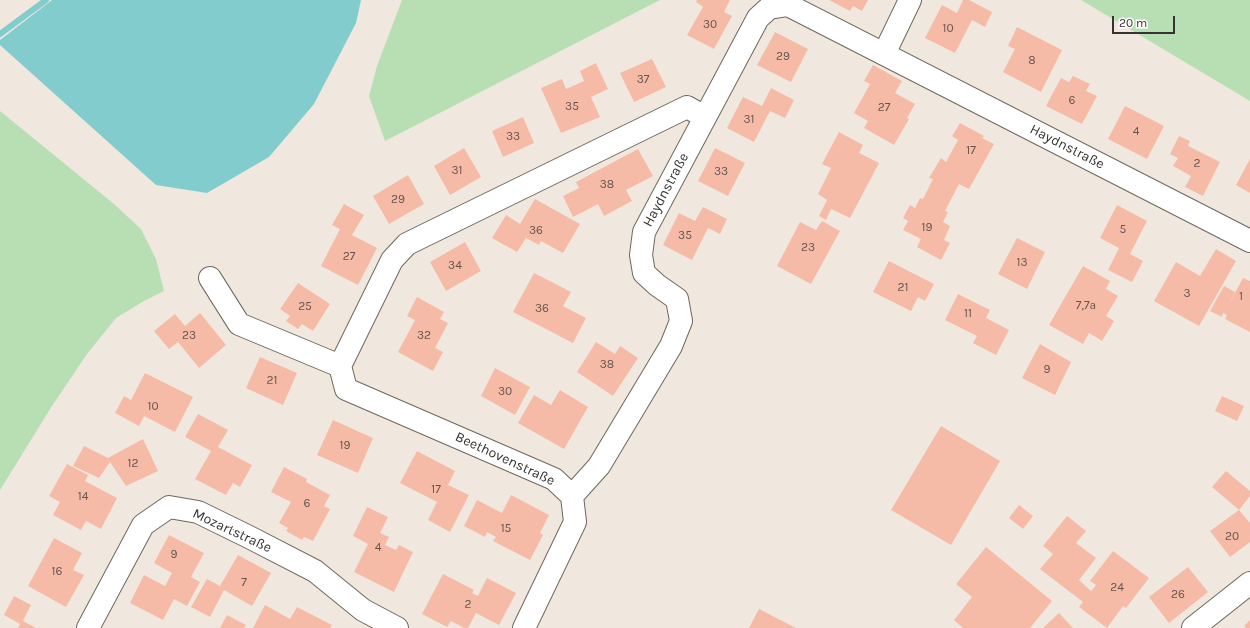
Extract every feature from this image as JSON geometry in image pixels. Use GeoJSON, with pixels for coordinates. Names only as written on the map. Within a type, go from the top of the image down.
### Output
{"type":"FeatureCollection","features":[{"type":"Feature","properties":{"kind":"street"},"geometry":{"type":"LineString","coordinates":[[884,54],[910,0]]}},
{"type":"Feature","properties":{"kind":"street","name":"Haydnstraße"},"geometry":{"type":"LineString","coordinates":[[572,496],[599,466],[671,346],[681,321],[677,299],[657,285],[644,273],[641,254],[644,232],[758,18],[769,8],[788,5],[1250,241]]}},
{"type":"Feature","properties":{"kind":"street"},"geometry":{"type":"LineString","coordinates":[[210,278],[239,324],[340,366],[392,260],[407,244],[687,107],[705,117]]}},
{"type":"Feature","properties":{"kind":"street","name":"Beethovenstraße"},"geometry":{"type":"LineString","coordinates":[[340,366],[346,389],[554,479],[572,496]]}},
{"type":"Feature","properties":{"kind":"street"},"geometry":{"type":"LineString","coordinates":[[524,628],[575,522],[572,496]]}},
{"type":"Feature","properties":{"kind":"street","name":"Mozartstraße"},"geometry":{"type":"LineString","coordinates":[[88,628],[143,525],[169,507],[198,512],[315,571],[363,610],[397,628]]}},
{"type":"Feature","properties":{"kind":"street"},"geometry":{"type":"LineString","coordinates":[[1193,628],[1250,583]]}},
{"type":"Feature","properties":{"kind":"green space"},"geometry":{"type":"Polygon","coordinates":[[[402,0],[660,0],[385,141],[369,96],[377,66],[402,0]]]}},
{"type":"Feature","properties":{"kind":"green space"},"geometry":{"type":"Polygon","coordinates":[[[1081,0],[1250,0],[1250,101],[1081,0]]]}},
{"type":"Feature","properties":{"kind":"green space"},"geometry":{"type":"Polygon","coordinates":[[[0,111],[114,204],[141,229],[156,259],[164,291],[116,318],[87,354],[52,406],[0,490],[0,111]]]}},
{"type":"Feature","properties":{"kind":"water"},"geometry":{"type":"Polygon","coordinates":[[[52,0],[361,0],[356,23],[314,104],[269,157],[207,193],[156,185],[0,45],[0,40],[52,0]]]}},
{"type":"Feature","properties":{"kind":"building"},"geometry":{"type":"Polygon","coordinates":[[[697,0],[730,0],[724,12],[732,16],[714,49],[687,35],[703,7],[696,2],[697,0]]]}},
{"type":"Feature","properties":{"kind":"building"},"geometry":{"type":"Polygon","coordinates":[[[829,0],[868,0],[862,11],[853,6],[850,11],[829,0]]]}},
{"type":"Feature","properties":{"kind":"building"},"geometry":{"type":"Polygon","coordinates":[[[963,0],[969,0],[992,12],[985,27],[972,20],[955,53],[925,38],[942,5],[957,13],[963,0]]]}},
{"type":"Feature","properties":{"kind":"building"},"geometry":{"type":"Polygon","coordinates":[[[1017,27],[1062,50],[1041,92],[1003,72],[1015,49],[1008,46],[1017,27]]]}},
{"type":"Feature","properties":{"kind":"building"},"geometry":{"type":"Polygon","coordinates":[[[775,32],[808,49],[791,82],[757,65],[775,32]]]}},
{"type":"Feature","properties":{"kind":"building"},"geometry":{"type":"Polygon","coordinates":[[[652,59],[666,87],[634,102],[620,73],[652,59]]]}},
{"type":"Feature","properties":{"kind":"building"},"geometry":{"type":"Polygon","coordinates":[[[596,63],[608,89],[591,97],[600,117],[561,133],[541,88],[562,79],[566,89],[584,81],[580,71],[596,63]]]}},
{"type":"Feature","properties":{"kind":"building"},"geometry":{"type":"Polygon","coordinates":[[[873,65],[902,81],[895,93],[915,104],[907,118],[909,119],[894,145],[864,128],[868,121],[854,113],[870,84],[864,81],[873,65]]]}},
{"type":"Feature","properties":{"kind":"building"},"geometry":{"type":"Polygon","coordinates":[[[1073,76],[1090,84],[1086,91],[1097,96],[1082,124],[1046,106],[1061,78],[1069,82],[1073,76]]]}},
{"type":"Feature","properties":{"kind":"building"},"geometry":{"type":"Polygon","coordinates":[[[771,88],[794,100],[785,118],[770,111],[754,142],[727,128],[743,97],[762,106],[771,88]]]}},
{"type":"Feature","properties":{"kind":"building"},"geometry":{"type":"Polygon","coordinates":[[[1125,106],[1164,126],[1147,159],[1108,139],[1125,106]]]}},
{"type":"Feature","properties":{"kind":"building"},"geometry":{"type":"Polygon","coordinates":[[[523,117],[534,143],[503,157],[492,131],[523,117]]]}},
{"type":"Feature","properties":{"kind":"building"},"geometry":{"type":"Polygon","coordinates":[[[960,123],[984,136],[982,138],[994,144],[969,189],[959,184],[945,211],[948,212],[943,222],[950,226],[944,240],[950,243],[941,260],[917,247],[921,239],[903,230],[908,221],[903,218],[910,205],[915,208],[920,198],[923,199],[933,179],[929,178],[941,158],[946,162],[958,140],[952,136],[960,123]]]}},
{"type":"Feature","properties":{"kind":"building"},"geometry":{"type":"Polygon","coordinates":[[[839,132],[863,145],[859,153],[879,163],[850,218],[831,209],[826,220],[819,216],[827,200],[818,194],[831,168],[822,164],[839,132]]]}},
{"type":"Feature","properties":{"kind":"building"},"geometry":{"type":"Polygon","coordinates":[[[1179,136],[1190,141],[1188,146],[1220,162],[1203,196],[1185,187],[1191,176],[1173,166],[1178,158],[1170,154],[1179,136]]]}},
{"type":"Feature","properties":{"kind":"building"},"geometry":{"type":"Polygon","coordinates":[[[464,148],[481,177],[450,195],[434,166],[464,148]]]}},
{"type":"Feature","properties":{"kind":"building"},"geometry":{"type":"Polygon","coordinates":[[[715,148],[745,163],[728,196],[698,181],[715,148]]]}},
{"type":"Feature","properties":{"kind":"building"},"geometry":{"type":"Polygon","coordinates":[[[638,149],[653,176],[626,190],[632,201],[604,216],[598,204],[573,217],[563,196],[579,188],[576,182],[638,149]]]}},
{"type":"Feature","properties":{"kind":"building"},"geometry":{"type":"Polygon","coordinates":[[[1250,159],[1250,193],[1236,185],[1250,159]]]}},
{"type":"Feature","properties":{"kind":"building"},"geometry":{"type":"Polygon","coordinates":[[[408,175],[424,204],[389,224],[373,196],[408,175]]]}},
{"type":"Feature","properties":{"kind":"building"},"geometry":{"type":"Polygon","coordinates":[[[535,199],[580,224],[563,253],[541,241],[539,245],[526,238],[517,252],[492,238],[506,215],[520,224],[535,199]]]}},
{"type":"Feature","properties":{"kind":"building"},"geometry":{"type":"Polygon","coordinates":[[[344,204],[364,215],[352,235],[377,248],[358,285],[321,266],[340,229],[332,225],[344,204]]]}},
{"type":"Feature","properties":{"kind":"building"},"geometry":{"type":"Polygon","coordinates":[[[1117,205],[1147,221],[1130,254],[1143,261],[1132,282],[1108,270],[1119,248],[1100,238],[1117,205]]]}},
{"type":"Feature","properties":{"kind":"building"},"geometry":{"type":"Polygon","coordinates":[[[703,207],[727,219],[720,234],[708,228],[692,260],[663,245],[679,213],[695,221],[703,207]]]}},
{"type":"Feature","properties":{"kind":"building"},"geometry":{"type":"Polygon","coordinates":[[[822,221],[840,231],[811,284],[777,266],[800,222],[816,230],[822,221]]]}},
{"type":"Feature","properties":{"kind":"building"},"geometry":{"type":"Polygon","coordinates":[[[1017,238],[1045,252],[1027,289],[998,274],[1017,238]]]}},
{"type":"Feature","properties":{"kind":"building"},"geometry":{"type":"Polygon","coordinates":[[[465,242],[481,271],[446,291],[430,262],[465,242]]]}},
{"type":"Feature","properties":{"kind":"building"},"geometry":{"type":"Polygon","coordinates":[[[1216,249],[1236,261],[1199,326],[1154,301],[1176,262],[1200,276],[1216,249]]]}},
{"type":"Feature","properties":{"kind":"building"},"geometry":{"type":"Polygon","coordinates":[[[889,261],[934,284],[925,301],[918,297],[911,311],[873,292],[889,261]]]}},
{"type":"Feature","properties":{"kind":"building"},"geometry":{"type":"Polygon","coordinates":[[[1083,266],[1110,281],[1106,289],[1118,296],[1106,316],[1114,321],[1102,341],[1089,333],[1083,344],[1049,325],[1083,266]]]}},
{"type":"Feature","properties":{"kind":"building"},"geometry":{"type":"Polygon","coordinates":[[[534,273],[571,292],[563,306],[586,318],[573,343],[513,312],[534,273]]]}},
{"type":"Feature","properties":{"kind":"building"},"geometry":{"type":"Polygon","coordinates":[[[1243,278],[1250,281],[1250,332],[1225,319],[1227,315],[1223,313],[1222,317],[1210,311],[1224,286],[1235,292],[1225,311],[1243,278]]]}},
{"type":"Feature","properties":{"kind":"building"},"geometry":{"type":"Polygon","coordinates":[[[298,283],[330,304],[313,331],[302,324],[298,329],[286,321],[290,316],[280,309],[298,283]]]}},
{"type":"Feature","properties":{"kind":"building"},"geometry":{"type":"Polygon","coordinates":[[[958,294],[990,310],[986,318],[1009,330],[996,355],[973,343],[977,336],[945,320],[958,294]]]}},
{"type":"Feature","properties":{"kind":"building"},"geometry":{"type":"Polygon","coordinates":[[[417,297],[444,312],[440,319],[448,323],[435,348],[443,352],[433,371],[398,352],[415,320],[407,316],[417,297]]]}},
{"type":"Feature","properties":{"kind":"building"},"geometry":{"type":"Polygon","coordinates":[[[200,313],[226,345],[199,368],[178,342],[169,349],[154,331],[175,314],[185,326],[200,313]]]}},
{"type":"Feature","properties":{"kind":"building"},"geometry":{"type":"Polygon","coordinates":[[[596,342],[615,354],[620,346],[638,358],[613,396],[577,372],[596,342]]]}},
{"type":"Feature","properties":{"kind":"building"},"geometry":{"type":"Polygon","coordinates":[[[1040,344],[1071,362],[1055,395],[1022,378],[1040,344]]]}},
{"type":"Feature","properties":{"kind":"building"},"geometry":{"type":"Polygon","coordinates":[[[260,357],[297,373],[283,405],[246,388],[260,357]]]}},
{"type":"Feature","properties":{"kind":"building"},"geometry":{"type":"Polygon","coordinates":[[[495,368],[530,387],[515,415],[481,396],[495,368]]]}},
{"type":"Feature","properties":{"kind":"building"},"geometry":{"type":"Polygon","coordinates":[[[145,373],[193,397],[175,432],[144,416],[139,426],[115,413],[124,396],[131,400],[145,373]]]}},
{"type":"Feature","properties":{"kind":"building"},"geometry":{"type":"Polygon","coordinates":[[[560,390],[588,407],[564,449],[518,423],[534,395],[551,405],[560,390]]]}},
{"type":"Feature","properties":{"kind":"building"},"geometry":{"type":"Polygon","coordinates":[[[1222,396],[1244,406],[1237,421],[1215,411],[1222,396]]]}},
{"type":"Feature","properties":{"kind":"building"},"geometry":{"type":"Polygon","coordinates":[[[198,414],[228,430],[218,447],[252,465],[240,487],[233,483],[226,495],[195,479],[211,451],[185,437],[198,414]]]}},
{"type":"Feature","properties":{"kind":"building"},"geometry":{"type":"Polygon","coordinates":[[[333,420],[373,438],[358,473],[317,455],[333,420]]]}},
{"type":"Feature","properties":{"kind":"building"},"geometry":{"type":"Polygon","coordinates":[[[941,426],[1000,461],[951,545],[891,510],[941,426]]]}},
{"type":"Feature","properties":{"kind":"building"},"geometry":{"type":"Polygon","coordinates":[[[143,439],[158,471],[126,486],[110,462],[99,478],[73,466],[84,446],[108,458],[143,439]]]}},
{"type":"Feature","properties":{"kind":"building"},"geometry":{"type":"Polygon","coordinates":[[[417,451],[455,471],[448,485],[469,495],[450,532],[428,520],[437,502],[400,483],[417,451]]]}},
{"type":"Feature","properties":{"kind":"building"},"geometry":{"type":"Polygon","coordinates":[[[67,464],[88,475],[85,481],[117,498],[101,529],[86,521],[81,530],[53,515],[60,502],[49,496],[67,464]]]}},
{"type":"Feature","properties":{"kind":"building"},"geometry":{"type":"Polygon","coordinates":[[[284,467],[307,479],[306,482],[330,495],[324,506],[330,509],[313,541],[304,537],[302,540],[286,531],[288,528],[279,523],[291,502],[271,492],[284,467]]]}},
{"type":"Feature","properties":{"kind":"building"},"geometry":{"type":"Polygon","coordinates":[[[1226,471],[1250,491],[1250,496],[1239,510],[1212,487],[1226,471]]]}},
{"type":"Feature","properties":{"kind":"building"},"geometry":{"type":"Polygon","coordinates":[[[511,495],[549,515],[540,533],[543,535],[530,560],[493,541],[496,537],[487,532],[485,537],[464,526],[477,500],[502,513],[511,495]]]}},
{"type":"Feature","properties":{"kind":"building"},"geometry":{"type":"Polygon","coordinates":[[[1019,505],[1033,516],[1023,529],[1009,518],[1019,505]]]}},
{"type":"Feature","properties":{"kind":"building"},"geometry":{"type":"Polygon","coordinates":[[[367,507],[388,517],[380,533],[389,537],[385,545],[396,550],[399,545],[413,552],[394,592],[354,572],[368,544],[353,536],[367,507]]]}},
{"type":"Feature","properties":{"kind":"building"},"geometry":{"type":"Polygon","coordinates":[[[1239,510],[1250,523],[1250,542],[1230,557],[1210,531],[1239,510]]]}},
{"type":"Feature","properties":{"kind":"building"},"geometry":{"type":"Polygon","coordinates":[[[1067,516],[1086,531],[1076,543],[1096,558],[1079,580],[1091,591],[1096,585],[1090,581],[1113,551],[1149,578],[1126,608],[1123,606],[1107,628],[1079,607],[1083,602],[1040,569],[1053,554],[1043,546],[1067,516]]]}},
{"type":"Feature","properties":{"kind":"building"},"geometry":{"type":"Polygon","coordinates":[[[169,535],[204,553],[191,577],[200,582],[187,606],[174,599],[163,620],[130,603],[144,575],[165,586],[172,573],[154,563],[169,535]]]}},
{"type":"Feature","properties":{"kind":"building"},"geometry":{"type":"Polygon","coordinates":[[[54,538],[82,553],[73,570],[84,575],[66,607],[28,586],[54,538]]]}},
{"type":"Feature","properties":{"kind":"building"},"geometry":{"type":"Polygon","coordinates":[[[986,547],[1052,601],[1030,628],[963,628],[954,620],[972,597],[956,584],[986,547]]]}},
{"type":"Feature","properties":{"kind":"building"},"geometry":{"type":"Polygon","coordinates":[[[238,555],[271,573],[252,606],[224,590],[210,617],[191,607],[207,579],[220,586],[238,555]]]}},
{"type":"Feature","properties":{"kind":"building"},"geometry":{"type":"Polygon","coordinates":[[[1188,567],[1208,592],[1169,623],[1149,597],[1188,567]]]}},
{"type":"Feature","properties":{"kind":"building"},"geometry":{"type":"Polygon","coordinates":[[[443,574],[474,590],[472,593],[478,596],[487,578],[516,593],[499,625],[476,613],[468,628],[464,628],[451,621],[447,627],[422,614],[443,574]]]}},
{"type":"Feature","properties":{"kind":"building"},"geometry":{"type":"Polygon","coordinates":[[[14,596],[31,605],[23,621],[36,628],[18,628],[20,624],[4,615],[14,596]]]}},
{"type":"Feature","properties":{"kind":"building"},"geometry":{"type":"Polygon","coordinates":[[[265,605],[290,619],[297,607],[332,625],[330,628],[253,628],[265,605]]]}},
{"type":"Feature","properties":{"kind":"building"},"geometry":{"type":"Polygon","coordinates":[[[759,609],[796,628],[749,628],[759,609]]]}},
{"type":"Feature","properties":{"kind":"building"},"geometry":{"type":"Polygon","coordinates":[[[1059,613],[1073,628],[1043,628],[1059,613]]]}},
{"type":"Feature","properties":{"kind":"building"},"geometry":{"type":"Polygon","coordinates":[[[227,615],[246,625],[244,628],[220,628],[227,615]]]}},
{"type":"Feature","properties":{"kind":"building"},"geometry":{"type":"Polygon","coordinates":[[[1250,620],[1250,628],[1246,628],[1244,626],[1250,620]]]}},
{"type":"Feature","properties":{"kind":"waterway"},"geometry":{"type":"LineString","coordinates":[[0,34],[46,0]]}}]}
